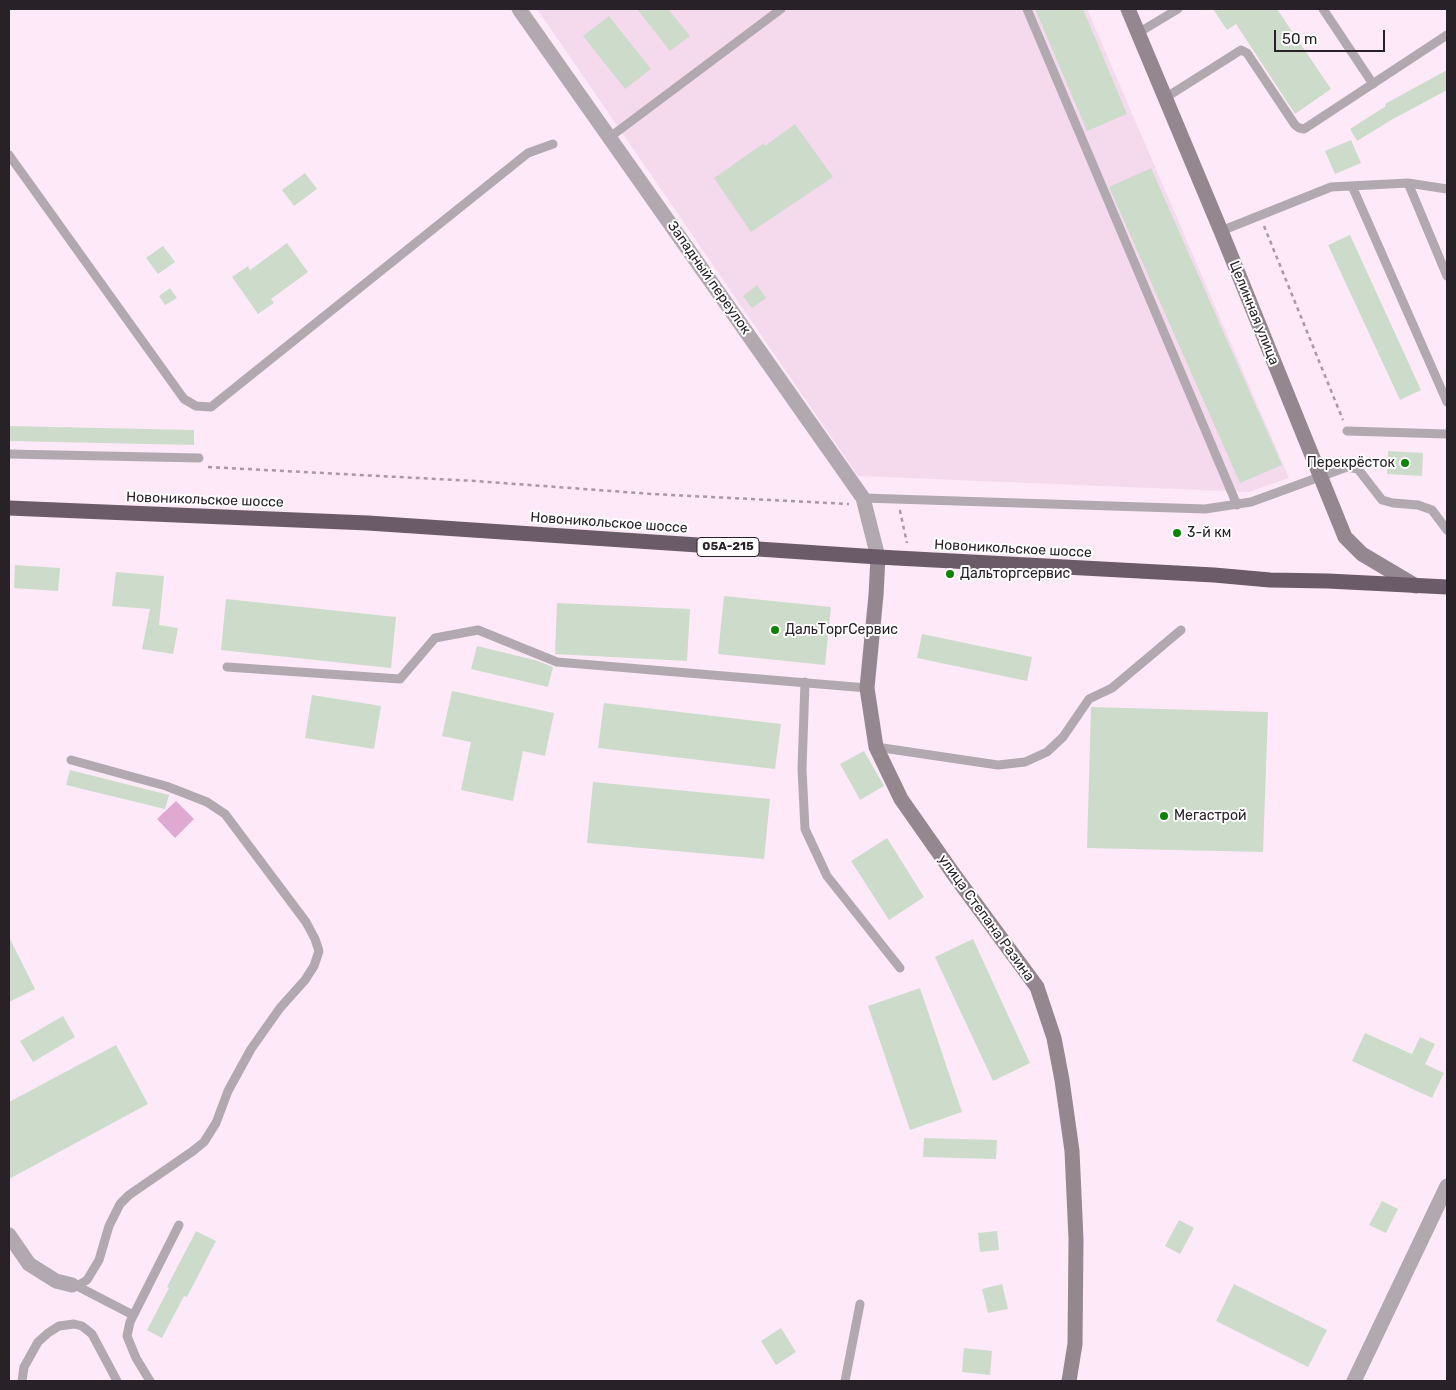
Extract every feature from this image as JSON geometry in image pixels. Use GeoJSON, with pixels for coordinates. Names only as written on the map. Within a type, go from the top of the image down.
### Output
{"type":"FeatureCollection","features":[{"type":"Feature","properties":{"kind":"highway","name":"Новоникольское шоссе"},"geometry":{"type":"LineString","coordinates":[[9,508],[368,523],[911,559],[1214,575],[1270,580],[1328,580],[1447,587]]}},
{"type":"Feature","properties":{"kind":"street","name":"Западный переулок"},"geometry":{"type":"LineString","coordinates":[[519,9],[864,502],[878,557]]}},
{"type":"Feature","properties":{"kind":"street","name":"Целинная улица"},"geometry":{"type":"LineString","coordinates":[[1128,9],[1221,230],[1345,537],[1362,554],[1416,586]]}},
{"type":"Feature","properties":{"kind":"street","name":"улица Степана Разина"},"geometry":{"type":"LineString","coordinates":[[878,557],[868,688],[876,747],[901,799],[1037,987],[1054,1038],[1072,1151],[1076,1239],[1075,1344],[1068,1381]]}},
{"type":"Feature","properties":{"kind":"street"},"geometry":{"type":"LineString","coordinates":[[1354,1381],[1447,1186]]}},
{"type":"Feature","properties":{"kind":"street"},"geometry":{"type":"LineString","coordinates":[[9,1235],[29,1264],[56,1282],[74,1286]]}},
{"type":"Feature","properties":{"kind":"lane"},"geometry":{"type":"LineString","coordinates":[[610,137],[782,9]]}},
{"type":"Feature","properties":{"kind":"lane"},"geometry":{"type":"LineString","coordinates":[[1027,9],[1237,505]]}},
{"type":"Feature","properties":{"kind":"lane"},"geometry":{"type":"LineString","coordinates":[[1138,33],[1178,9]]}},
{"type":"Feature","properties":{"kind":"lane"},"geometry":{"type":"LineString","coordinates":[[1323,9],[1373,84]]}},
{"type":"Feature","properties":{"kind":"lane"},"geometry":{"type":"LineString","coordinates":[[1165,98],[1241,50],[1247,53],[1295,124],[1299,128],[1304,129],[1447,35]]}},
{"type":"Feature","properties":{"kind":"lane"},"geometry":{"type":"LineString","coordinates":[[9,155],[184,399],[196,406],[212,407],[528,153],[553,144]]}},
{"type":"Feature","properties":{"kind":"lane"},"geometry":{"type":"LineString","coordinates":[[1221,230],[1331,187],[1408,183],[1447,189]]}},
{"type":"Feature","properties":{"kind":"lane"},"geometry":{"type":"LineString","coordinates":[[1408,183],[1447,276]]}},
{"type":"Feature","properties":{"kind":"lane"},"geometry":{"type":"LineString","coordinates":[[1352,186],[1447,402]]}},
{"type":"Feature","properties":{"kind":"lane"},"geometry":{"type":"LineString","coordinates":[[1347,431],[1447,434]]}},
{"type":"Feature","properties":{"kind":"lane"},"geometry":{"type":"LineString","coordinates":[[9,454],[198,458]]}},
{"type":"Feature","properties":{"kind":"lane"},"geometry":{"type":"LineString","coordinates":[[864,502],[1205,509],[1237,505],[1281,492],[1347,467],[1358,469],[1382,500],[1418,505],[1432,510],[1447,530]]}},
{"type":"Feature","properties":{"kind":"lane"},"geometry":{"type":"LineString","coordinates":[[228,667],[400,679],[435,638],[478,630],[557,662],[868,688]]}},
{"type":"Feature","properties":{"kind":"lane"},"geometry":{"type":"LineString","coordinates":[[876,747],[998,765],[1025,762],[1047,752],[1063,737],[1090,700],[1112,688],[1181,630]]}},
{"type":"Feature","properties":{"kind":"lane"},"geometry":{"type":"LineString","coordinates":[[805,682],[802,769],[805,829],[826,876],[900,968]]}},
{"type":"Feature","properties":{"kind":"lane"},"geometry":{"type":"LineString","coordinates":[[71,760],[166,786],[207,802],[225,814],[306,922],[315,938],[319,951],[314,966],[280,1008],[251,1049],[228,1090],[216,1123],[204,1142],[129,1195],[120,1204],[109,1226],[99,1260],[87,1280],[74,1286]]}},
{"type":"Feature","properties":{"kind":"lane"},"geometry":{"type":"LineString","coordinates":[[150,1381],[136,1358],[128,1336],[130,1322],[179,1225]]}},
{"type":"Feature","properties":{"kind":"lane"},"geometry":{"type":"LineString","coordinates":[[74,1286],[133,1316]]}},
{"type":"Feature","properties":{"kind":"lane"},"geometry":{"type":"LineString","coordinates":[[845,1381],[860,1304]]}},
{"type":"Feature","properties":{"kind":"lane"},"geometry":{"type":"LineString","coordinates":[[22,1381],[24,1366],[38,1342],[59,1326],[74,1324],[82,1326],[92,1334],[116,1381]]}},
{"type":"Feature","properties":{"kind":"path"},"geometry":{"type":"LineString","coordinates":[[1259,216],[1347,431]]}},
{"type":"Feature","properties":{"kind":"path"},"geometry":{"type":"LineString","coordinates":[[206,467],[475,481],[652,494],[837,503],[864,502]]}},
{"type":"Feature","properties":{"kind":"path"},"geometry":{"type":"LineString","coordinates":[[892,510],[900,512],[911,559]]}},
{"type":"Feature","properties":{"kind":"shaded area"},"geometry":{"type":"Polygon","coordinates":[[[537,9],[1087,9],[1289,478],[1249,492],[858,476],[537,9]]]}},
{"type":"Feature","properties":{"kind":"shaded area"},"geometry":{"type":"Polygon","coordinates":[[[176,801],[194,819],[175,838],[157,819],[176,801]]]}},
{"type":"Feature","properties":{"kind":"building"},"geometry":{"type":"Polygon","coordinates":[[[637,9],[668,9],[690,36],[670,51],[637,9]]]}},
{"type":"Feature","properties":{"kind":"building"},"geometry":{"type":"Polygon","coordinates":[[[1035,9],[1083,9],[1127,114],[1087,131],[1035,9]]]}},
{"type":"Feature","properties":{"kind":"building"},"geometry":{"type":"Polygon","coordinates":[[[1213,9],[1277,9],[1331,89],[1295,114],[1236,24],[1227,30],[1213,9]]]}},
{"type":"Feature","properties":{"kind":"building"},"geometry":{"type":"Polygon","coordinates":[[[609,16],[651,69],[625,89],[583,36],[609,16]]]}},
{"type":"Feature","properties":{"kind":"building"},"geometry":{"type":"Polygon","coordinates":[[[1447,70],[1447,90],[1357,141],[1350,129],[1386,106],[1385,104],[1447,70]]]}},
{"type":"Feature","properties":{"kind":"building"},"geometry":{"type":"Polygon","coordinates":[[[795,124],[833,177],[751,232],[714,178],[764,143],[765,146],[795,124]]]}},
{"type":"Feature","properties":{"kind":"building"},"geometry":{"type":"Polygon","coordinates":[[[1351,140],[1361,163],[1335,174],[1325,151],[1351,140]]]}},
{"type":"Feature","properties":{"kind":"building"},"geometry":{"type":"Polygon","coordinates":[[[1151,168],[1282,465],[1240,483],[1109,187],[1151,168]]]}},
{"type":"Feature","properties":{"kind":"building"},"geometry":{"type":"Polygon","coordinates":[[[305,173],[317,189],[294,206],[282,190],[305,173]]]}},
{"type":"Feature","properties":{"kind":"building"},"geometry":{"type":"Polygon","coordinates":[[[1350,235],[1421,390],[1400,400],[1328,245],[1350,235]]]}},
{"type":"Feature","properties":{"kind":"building"},"geometry":{"type":"Polygon","coordinates":[[[287,243],[308,272],[271,299],[274,303],[258,314],[232,277],[248,266],[250,270],[287,243]]]}},
{"type":"Feature","properties":{"kind":"building"},"geometry":{"type":"Polygon","coordinates":[[[163,246],[175,262],[158,274],[146,258],[163,246]]]}},
{"type":"Feature","properties":{"kind":"building"},"geometry":{"type":"Polygon","coordinates":[[[757,285],[766,298],[752,308],[743,296],[757,285]]]}},
{"type":"Feature","properties":{"kind":"building"},"geometry":{"type":"Polygon","coordinates":[[[170,288],[177,298],[165,305],[159,296],[170,288]]]}},
{"type":"Feature","properties":{"kind":"building"},"geometry":{"type":"Polygon","coordinates":[[[9,426],[194,430],[194,445],[9,441],[9,426]]]}},
{"type":"Feature","properties":{"kind":"building","name":"Перекрёсток"},"geometry":{"type":"Polygon","coordinates":[[[1388,451],[1423,453],[1422,476],[1387,474],[1388,451]]]}},
{"type":"Feature","properties":{"kind":"building"},"geometry":{"type":"Polygon","coordinates":[[[15,565],[60,568],[58,591],[14,588],[15,565]]]}},
{"type":"Feature","properties":{"kind":"building"},"geometry":{"type":"Polygon","coordinates":[[[116,572],[164,576],[159,625],[178,628],[173,654],[142,649],[150,609],[112,606],[116,572]]]}},
{"type":"Feature","properties":{"kind":"building","name":"ДальТоргСервис"},"geometry":{"type":"Polygon","coordinates":[[[724,596],[831,607],[825,665],[718,654],[724,596]]]}},
{"type":"Feature","properties":{"kind":"building"},"geometry":{"type":"Polygon","coordinates":[[[226,599],[396,617],[391,668],[221,650],[226,599]]]}},
{"type":"Feature","properties":{"kind":"building"},"geometry":{"type":"Polygon","coordinates":[[[557,603],[690,609],[687,661],[555,654],[557,603]]]}},
{"type":"Feature","properties":{"kind":"building"},"geometry":{"type":"Polygon","coordinates":[[[922,634],[1032,657],[1027,681],[917,658],[922,634]]]}},
{"type":"Feature","properties":{"kind":"building"},"geometry":{"type":"Polygon","coordinates":[[[477,646],[535,660],[553,667],[548,687],[471,669],[477,646]]]}},
{"type":"Feature","properties":{"kind":"building"},"geometry":{"type":"Polygon","coordinates":[[[452,691],[554,713],[545,756],[523,751],[513,801],[461,790],[471,742],[442,736],[452,691]]]}},
{"type":"Feature","properties":{"kind":"building"},"geometry":{"type":"Polygon","coordinates":[[[312,695],[381,706],[374,749],[305,738],[312,695]]]}},
{"type":"Feature","properties":{"kind":"building"},"geometry":{"type":"Polygon","coordinates":[[[604,703],[781,724],[775,769],[598,748],[604,703]]]}},
{"type":"Feature","properties":{"kind":"building"},"geometry":{"type":"Polygon","coordinates":[[[1091,707],[1268,712],[1263,852],[1087,848],[1091,707]]]}},
{"type":"Feature","properties":{"kind":"building"},"geometry":{"type":"Polygon","coordinates":[[[864,751],[884,786],[860,800],[840,764],[864,751]]]}},
{"type":"Feature","properties":{"kind":"building"},"geometry":{"type":"Polygon","coordinates":[[[70,770],[169,795],[165,809],[66,785],[70,770]]]}},
{"type":"Feature","properties":{"kind":"building"},"geometry":{"type":"Polygon","coordinates":[[[593,782],[770,799],[764,859],[587,843],[593,782]]]}},
{"type":"Feature","properties":{"kind":"building"},"geometry":{"type":"Polygon","coordinates":[[[887,838],[924,897],[889,920],[851,861],[887,838]]]}},
{"type":"Feature","properties":{"kind":"building"},"geometry":{"type":"Polygon","coordinates":[[[9,937],[35,989],[9,1002],[9,937]]]}},
{"type":"Feature","properties":{"kind":"building"},"geometry":{"type":"Polygon","coordinates":[[[973,939],[1030,1063],[993,1081],[935,957],[973,939]]]}},
{"type":"Feature","properties":{"kind":"building"},"geometry":{"type":"Polygon","coordinates":[[[920,988],[962,1112],[910,1130],[868,1006],[920,988]]]}},
{"type":"Feature","properties":{"kind":"building"},"geometry":{"type":"Polygon","coordinates":[[[63,1016],[75,1037],[33,1062],[20,1041],[63,1016]]]}},
{"type":"Feature","properties":{"kind":"building"},"geometry":{"type":"Polygon","coordinates":[[[1365,1033],[1412,1054],[1420,1037],[1435,1044],[1425,1064],[1444,1073],[1432,1098],[1352,1061],[1365,1033]]]}},
{"type":"Feature","properties":{"kind":"building"},"geometry":{"type":"Polygon","coordinates":[[[116,1045],[148,1104],[9,1179],[9,1102],[116,1045]]]}},
{"type":"Feature","properties":{"kind":"building"},"geometry":{"type":"Polygon","coordinates":[[[924,1138],[997,1140],[996,1159],[923,1157],[924,1138]]]}},
{"type":"Feature","properties":{"kind":"building"},"geometry":{"type":"Polygon","coordinates":[[[1382,1201],[1398,1209],[1386,1233],[1369,1225],[1382,1201]]]}},
{"type":"Feature","properties":{"kind":"building"},"geometry":{"type":"Polygon","coordinates":[[[1179,1220],[1194,1228],[1180,1254],[1165,1246],[1179,1220]]]}},
{"type":"Feature","properties":{"kind":"building"},"geometry":{"type":"Polygon","coordinates":[[[196,1231],[216,1241],[187,1297],[184,1296],[162,1338],[147,1330],[196,1231]]]}},
{"type":"Feature","properties":{"kind":"building"},"geometry":{"type":"Polygon","coordinates":[[[997,1231],[999,1250],[980,1252],[978,1233],[997,1231]]]}},
{"type":"Feature","properties":{"kind":"building"},"geometry":{"type":"Polygon","coordinates":[[[1002,1284],[1008,1309],[988,1313],[982,1289],[1002,1284]]]}},
{"type":"Feature","properties":{"kind":"building"},"geometry":{"type":"Polygon","coordinates":[[[1234,1284],[1327,1330],[1308,1367],[1216,1321],[1234,1284]]]}},
{"type":"Feature","properties":{"kind":"building"},"geometry":{"type":"Polygon","coordinates":[[[781,1328],[796,1352],[776,1365],[761,1341],[781,1328]]]}},
{"type":"Feature","properties":{"kind":"building"},"geometry":{"type":"Polygon","coordinates":[[[964,1348],[992,1351],[990,1375],[962,1372],[964,1348]]]}},
{"type":"Feature","properties":{"kind":"place","name":"Перекрёсток"},"geometry":{"type":"Point","coordinates":[1405,463]}},
{"type":"Feature","properties":{"kind":"place","name":"3-й км"},"geometry":{"type":"Point","coordinates":[1177,533]}},
{"type":"Feature","properties":{"kind":"place","name":"Дальторгсервис"},"geometry":{"type":"Point","coordinates":[950,574]}},
{"type":"Feature","properties":{"kind":"place","name":"ДальТоргСервис"},"geometry":{"type":"Point","coordinates":[775,630]}},
{"type":"Feature","properties":{"kind":"place","name":"Мегастрой"},"geometry":{"type":"Point","coordinates":[1164,816]}}]}
